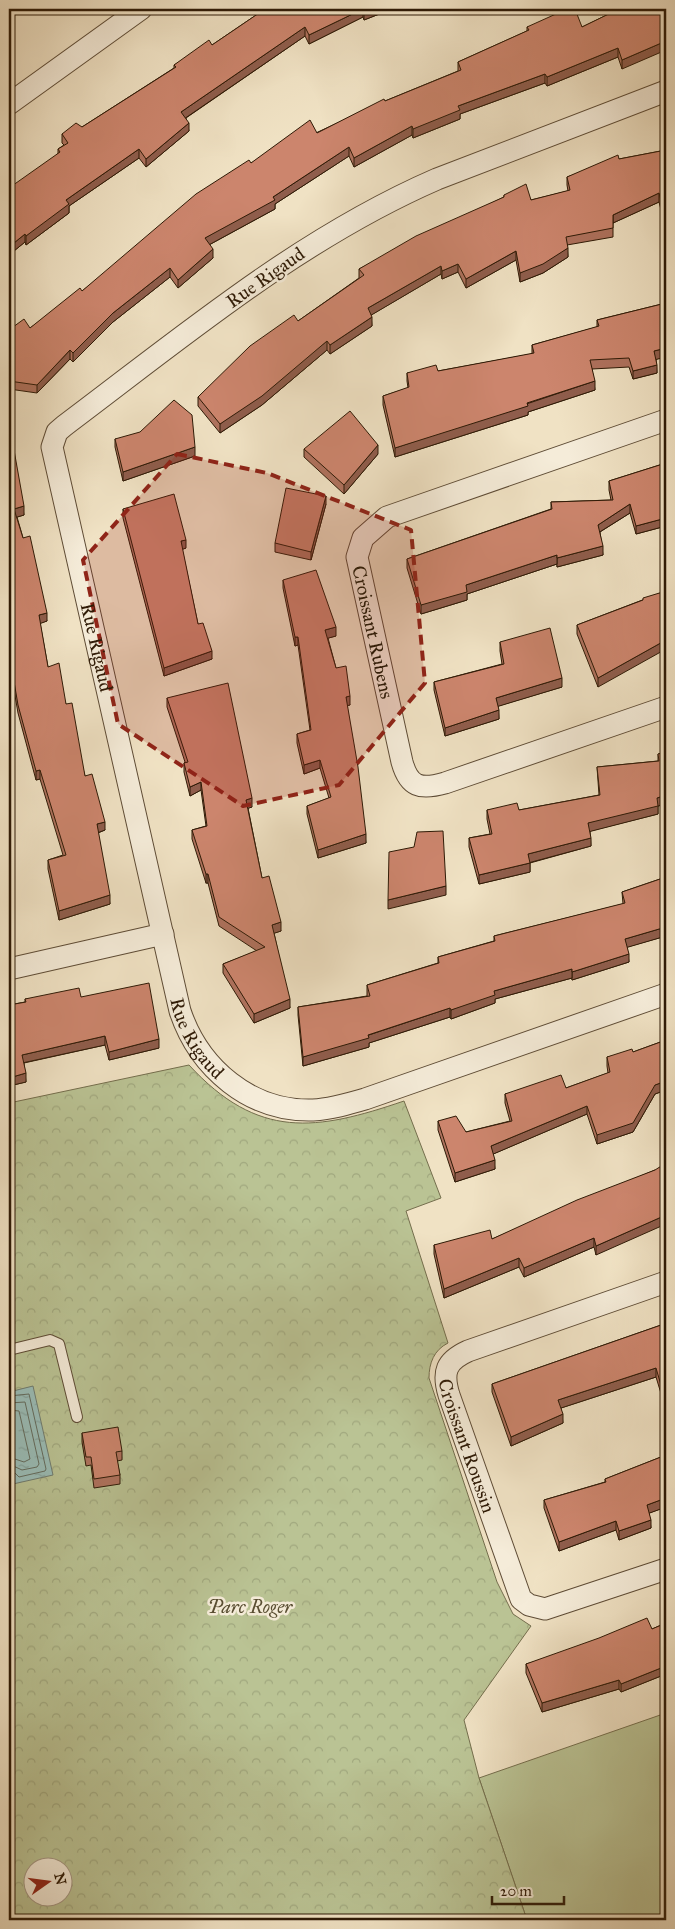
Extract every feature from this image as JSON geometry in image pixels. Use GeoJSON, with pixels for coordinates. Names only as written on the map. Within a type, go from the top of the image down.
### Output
{"type":"FeatureCollection","features":[{"type":"Feature","properties":{"kind":"street"},"geometry":{"type":"LineString","coordinates":[[9,104],[141,9]]}},
{"type":"Feature","properties":{"kind":"street","name":"Rue Rigaud"},"geometry":{"type":"LineString","coordinates":[[666,91],[430,183],[400,196],[336,229],[266,275],[57,432],[52,448],[162,934],[186,1027],[204,1059],[230,1084],[261,1101],[299,1109],[332,1108],[366,1099],[666,994]]}},
{"type":"Feature","properties":{"kind":"street","name":"Croissant Rubens"},"geometry":{"type":"LineString","coordinates":[[666,420],[387,516],[363,538],[357,557],[402,762],[405,773],[413,783],[426,787],[444,784],[666,707]]}},
{"type":"Feature","properties":{"kind":"street"},"geometry":{"type":"LineString","coordinates":[[9,969],[162,934]]}},
{"type":"Feature","properties":{"kind":"street","name":"Croissant Roussin"},"geometry":{"type":"LineString","coordinates":[[666,1282],[456,1356],[449,1365],[445,1377],[449,1395],[521,1599],[530,1605],[545,1609],[666,1569]]}},
{"type":"Feature","properties":{"kind":"lane"},"geometry":{"type":"LineString","coordinates":[[9,1350],[50,1340],[59,1344],[78,1416]]}},
{"type":"Feature","properties":{"kind":"highlighted area"},"geometry":{"type":"Polygon","coordinates":[[[177,454],[267,473],[411,530],[425,683],[339,785],[243,806],[118,724],[83,560],[177,454]]]}},
{"type":"Feature","properties":{"kind":"green space","name":"Parc Roger"},"geometry":{"type":"Polygon","coordinates":[[[189,1065],[214,1089],[239,1106],[264,1117],[289,1122],[315,1123],[343,1119],[404,1101],[441,1198],[406,1211],[448,1343],[439,1349],[433,1358],[429,1378],[497,1582],[513,1614],[531,1626],[464,1720],[479,1778],[527,1920],[9,1920],[9,1103],[189,1065]]]}},
{"type":"Feature","properties":{"kind":"green space"},"geometry":{"type":"Polygon","coordinates":[[[666,1713],[666,1920],[527,1920],[479,1778],[666,1713]]]}},
{"type":"Feature","properties":{"kind":"water"},"geometry":{"type":"Polygon","coordinates":[[[33,1386],[53,1475],[13,1484],[9,1466],[9,1392],[33,1386]]]}},
{"type":"Feature","properties":{"kind":"building"},"geometry":{"type":"Polygon","coordinates":[[[265,9],[363,9],[309,35],[305,27],[181,112],[189,123],[146,159],[139,149],[66,200],[69,204],[9,247],[9,188],[60,152],[58,149],[68,143],[62,134],[76,123],[82,127],[176,67],[174,65],[209,40],[212,45],[265,9]]]}},
{"type":"Feature","properties":{"kind":"building"},"geometry":{"type":"Polygon","coordinates":[[[567,9],[575,9],[582,27],[617,9],[666,9],[666,41],[622,60],[618,48],[547,77],[545,74],[458,106],[460,110],[413,129],[412,126],[354,158],[349,147],[273,197],[275,200],[205,238],[213,249],[178,280],[170,268],[113,313],[73,353],[70,350],[37,385],[9,381],[9,330],[24,319],[30,328],[80,288],[82,291],[196,194],[249,160],[251,163],[310,120],[317,133],[384,99],[385,101],[461,70],[458,62],[529,30],[527,27],[567,9]]]}},
{"type":"Feature","properties":{"kind":"building"},"geometry":{"type":"Polygon","coordinates":[[[666,150],[666,220],[659,193],[613,215],[613,228],[566,237],[568,248],[543,264],[520,273],[516,251],[466,279],[458,264],[442,271],[441,266],[368,308],[372,317],[330,345],[327,341],[262,396],[220,424],[198,397],[250,346],[294,315],[298,321],[364,275],[359,269],[416,236],[504,197],[504,195],[526,184],[531,200],[570,190],[567,177],[618,155],[619,159],[666,150]]]}},
{"type":"Feature","properties":{"kind":"building"},"geometry":{"type":"Polygon","coordinates":[[[666,303],[666,348],[654,351],[657,365],[633,371],[629,358],[590,360],[595,381],[527,403],[528,406],[395,448],[383,396],[409,387],[407,373],[436,365],[438,371],[534,353],[532,345],[599,326],[597,320],[666,303]]]}},
{"type":"Feature","properties":{"kind":"building"},"geometry":{"type":"Polygon","coordinates":[[[174,400],[192,415],[195,447],[123,472],[115,439],[140,432],[174,400]]]}},
{"type":"Feature","properties":{"kind":"building"},"geometry":{"type":"Polygon","coordinates":[[[350,411],[378,445],[344,485],[304,449],[350,411]]]}},
{"type":"Feature","properties":{"kind":"building"},"geometry":{"type":"Polygon","coordinates":[[[9,422],[24,506],[14,509],[23,538],[30,536],[47,613],[39,615],[48,667],[59,663],[66,704],[72,703],[85,776],[92,774],[105,822],[97,824],[110,895],[59,911],[48,860],[66,855],[40,770],[36,771],[18,705],[9,652],[9,422]]]}},
{"type":"Feature","properties":{"kind":"building"},"geometry":{"type":"Polygon","coordinates":[[[666,463],[666,518],[636,526],[630,504],[598,525],[603,546],[557,558],[557,555],[466,585],[467,592],[421,605],[407,559],[552,509],[551,502],[613,500],[609,481],[666,463]]]}},
{"type":"Feature","properties":{"kind":"building"},"geometry":{"type":"Polygon","coordinates":[[[286,488],[326,496],[311,552],[275,543],[286,488]]]}},
{"type":"Feature","properties":{"kind":"building"},"geometry":{"type":"Polygon","coordinates":[[[174,494],[186,540],[181,541],[198,624],[203,623],[212,651],[164,668],[123,509],[174,494]]]}},
{"type":"Feature","properties":{"kind":"building"},"geometry":{"type":"Polygon","coordinates":[[[316,570],[336,627],[325,630],[336,668],[346,666],[350,696],[346,697],[358,767],[366,834],[318,850],[307,806],[331,797],[320,760],[304,765],[297,734],[311,730],[298,637],[295,637],[283,580],[316,570]]]}},
{"type":"Feature","properties":{"kind":"building"},"geometry":{"type":"Polygon","coordinates":[[[666,591],[666,640],[598,678],[577,625],[643,600],[643,598],[666,591]]]}},
{"type":"Feature","properties":{"kind":"building"},"geometry":{"type":"Polygon","coordinates":[[[550,628],[562,678],[496,698],[499,710],[445,728],[434,682],[504,664],[500,642],[550,628]]]}},
{"type":"Feature","properties":{"kind":"building"},"geometry":{"type":"Polygon","coordinates":[[[228,683],[252,798],[246,800],[262,878],[269,876],[281,922],[272,925],[290,999],[254,1014],[223,964],[265,947],[219,917],[208,874],[206,874],[192,830],[207,826],[201,782],[190,787],[184,763],[188,762],[167,698],[228,683]]]}},
{"type":"Feature","properties":{"kind":"building"},"geometry":{"type":"Polygon","coordinates":[[[666,752],[666,795],[657,798],[658,806],[588,823],[591,838],[528,854],[530,863],[479,875],[469,838],[492,834],[487,810],[517,803],[519,810],[600,795],[597,767],[659,761],[658,754],[666,752]]]}},
{"type":"Feature","properties":{"kind":"building"},"geometry":{"type":"Polygon","coordinates":[[[443,831],[446,886],[388,900],[389,852],[414,847],[417,832],[443,831]]]}},
{"type":"Feature","properties":{"kind":"building"},"geometry":{"type":"Polygon","coordinates":[[[666,877],[666,927],[625,939],[629,954],[572,972],[572,969],[494,991],[495,995],[368,1035],[369,1038],[303,1057],[298,1007],[370,996],[367,985],[439,963],[438,957],[495,941],[494,936],[625,903],[622,892],[666,877]]]}},
{"type":"Feature","properties":{"kind":"building"},"geometry":{"type":"Polygon","coordinates":[[[149,983],[159,1039],[109,1052],[105,1036],[22,1055],[26,1073],[9,1078],[9,1005],[26,1002],[25,999],[79,988],[81,997],[149,983]]]}},
{"type":"Feature","properties":{"kind":"building"},"geometry":{"type":"Polygon","coordinates":[[[666,1040],[666,1081],[655,1085],[633,1123],[597,1135],[587,1106],[491,1146],[495,1160],[455,1173],[438,1121],[456,1116],[466,1132],[512,1121],[505,1094],[561,1075],[566,1088],[610,1072],[607,1057],[632,1049],[633,1052],[666,1040]]]}},
{"type":"Feature","properties":{"kind":"building"},"geometry":{"type":"Polygon","coordinates":[[[666,1163],[666,1215],[596,1246],[594,1238],[524,1268],[519,1258],[444,1289],[434,1245],[490,1230],[492,1239],[577,1200],[655,1170],[666,1163]]]}},
{"type":"Feature","properties":{"kind":"building"},"geometry":{"type":"Polygon","coordinates":[[[664,1324],[666,1331],[666,1390],[663,1392],[656,1368],[558,1400],[563,1414],[511,1437],[492,1384],[664,1324]]]}},
{"type":"Feature","properties":{"kind":"building"},"geometry":{"type":"Polygon","coordinates":[[[118,1427],[122,1451],[116,1452],[120,1475],[94,1479],[91,1457],[86,1457],[82,1433],[118,1427]]]}},
{"type":"Feature","properties":{"kind":"building"},"geometry":{"type":"Polygon","coordinates":[[[666,1455],[666,1498],[647,1505],[651,1520],[619,1531],[616,1521],[559,1542],[544,1500],[606,1482],[605,1479],[666,1455]]]}},
{"type":"Feature","properties":{"kind":"building"},"geometry":{"type":"Polygon","coordinates":[[[647,1618],[652,1629],[666,1623],[666,1666],[621,1684],[619,1680],[542,1703],[526,1664],[599,1638],[647,1618]]]}}]}
